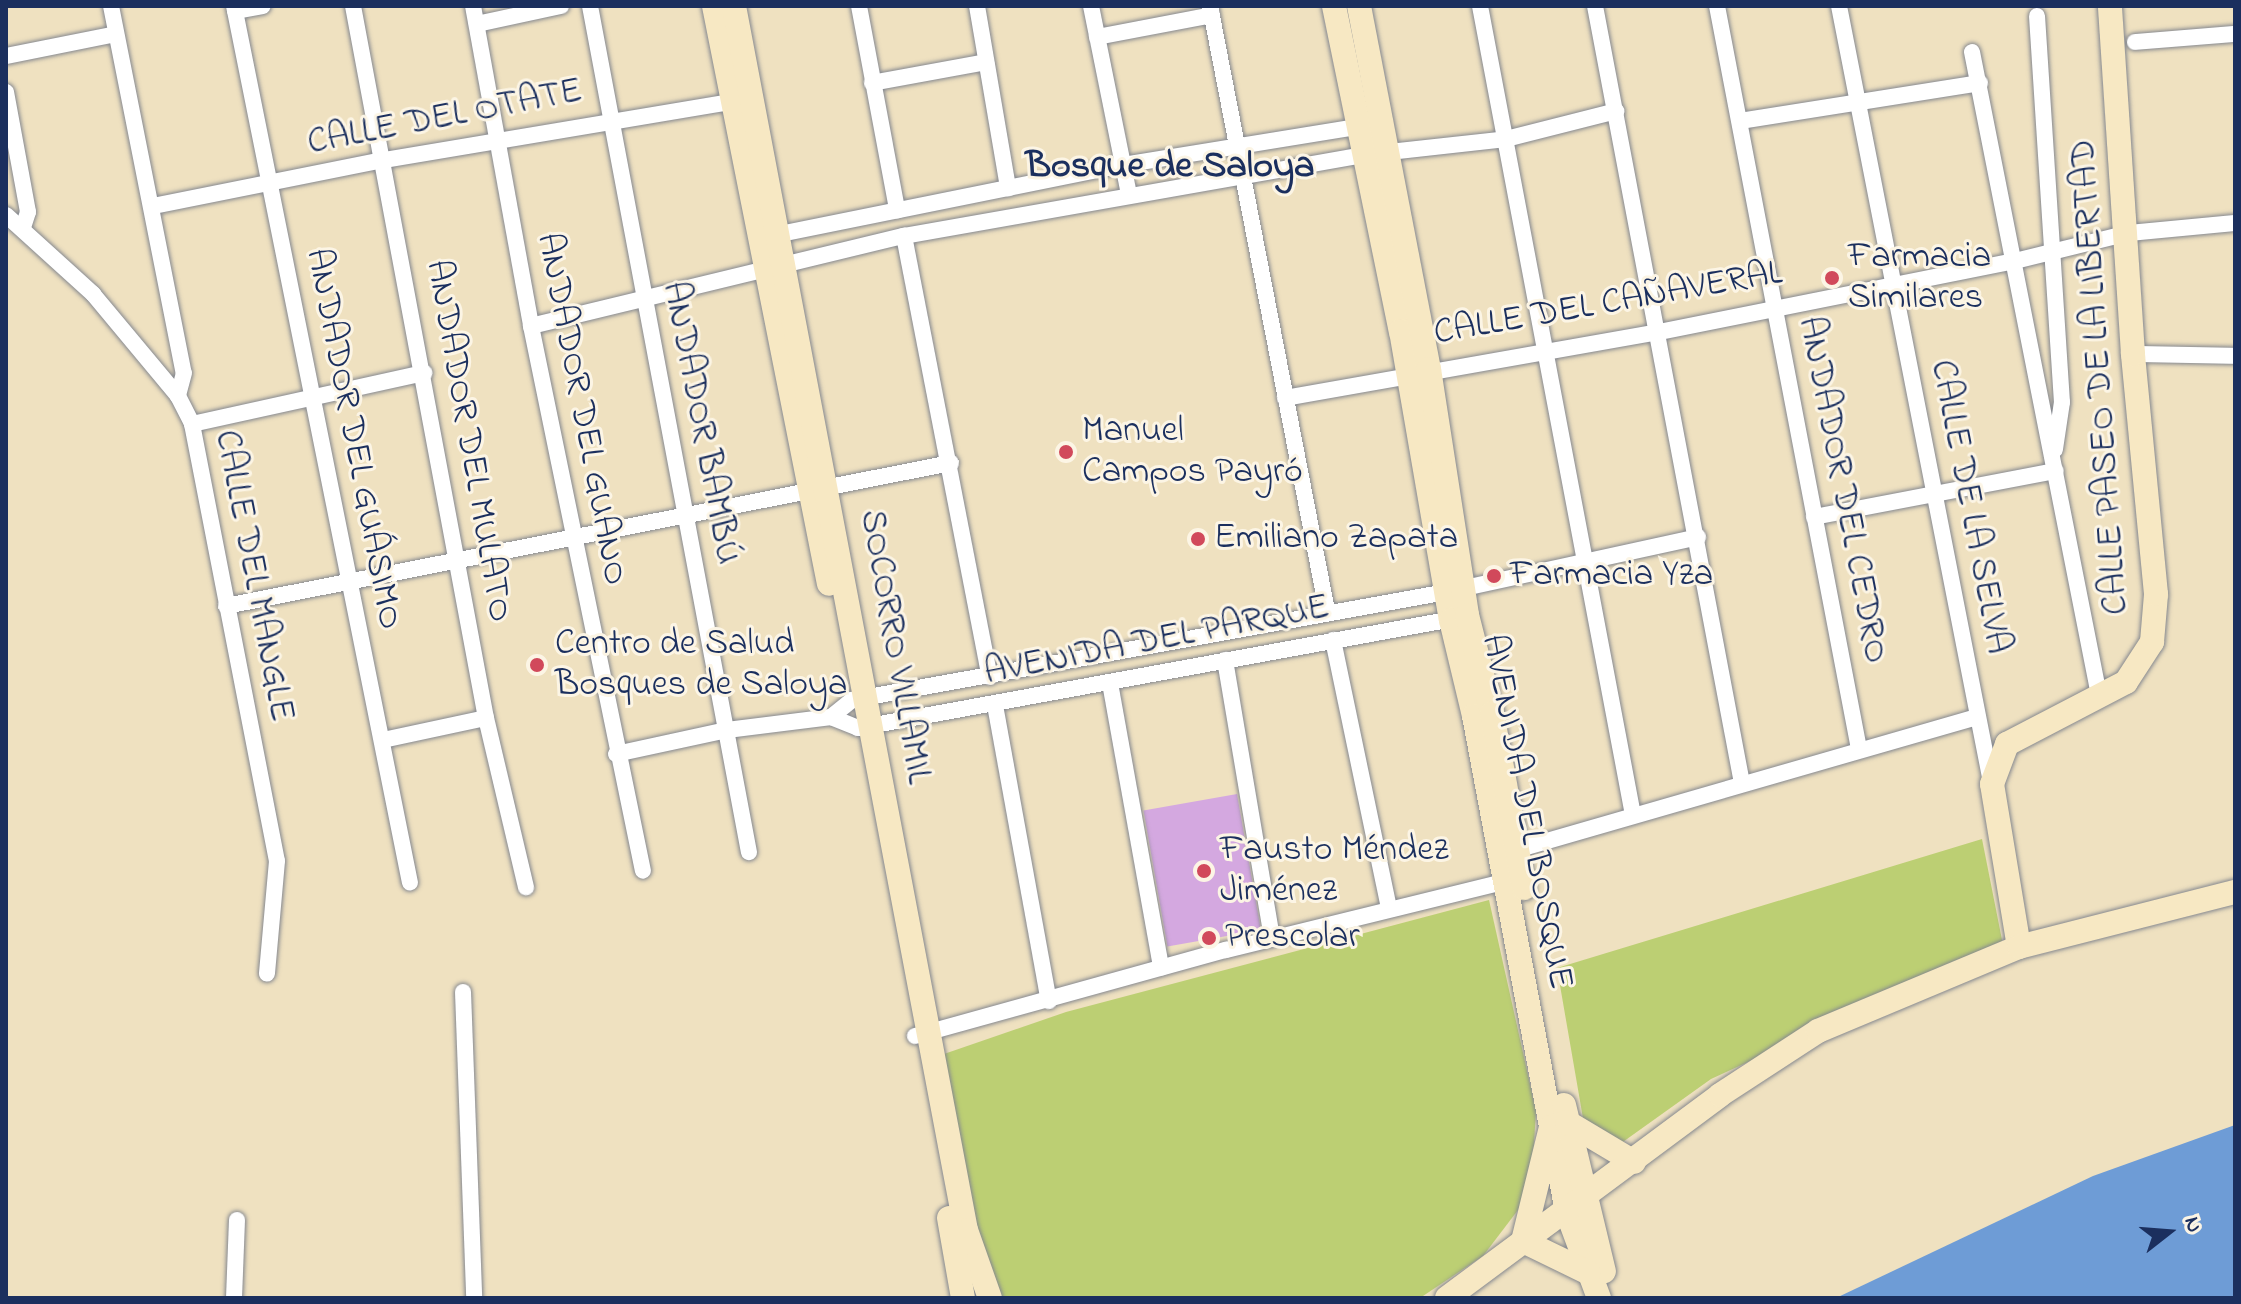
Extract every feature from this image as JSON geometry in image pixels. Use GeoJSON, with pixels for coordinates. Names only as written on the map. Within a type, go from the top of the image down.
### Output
{"type":"FeatureCollection","features":[{"type":"Feature","properties":{"kind":"street","name":"CALLE DEL MANGLE"},"geometry":{"type":"LineString","coordinates":[[111,6],[184,373],[178,396],[192,424],[277,861],[267,974]]}},
{"type":"Feature","properties":{"kind":"street"},"geometry":{"type":"LineString","coordinates":[[235,9],[263,6]]}},
{"type":"Feature","properties":{"kind":"street","name":"ANDADOR DEL MULATO"},"geometry":{"type":"LineString","coordinates":[[353,6],[424,373],[486,718],[526,887]]}},
{"type":"Feature","properties":{"kind":"street","name":"ANDADOR DEL GUANO"},"geometry":{"type":"LineString","coordinates":[[473,6],[531,326],[616,754],[643,871]]}},
{"type":"Feature","properties":{"kind":"street"},"geometry":{"type":"LineString","coordinates":[[477,24],[561,6]]}},
{"type":"Feature","properties":{"kind":"street","name":"ANDADOR BAMBÚ"},"geometry":{"type":"LineString","coordinates":[[590,6],[643,301],[749,852]]}},
{"type":"Feature","properties":{"kind":"street","name":"SOCORRO VILLAMIL"},"geometry":{"type":"LineString","coordinates":[[714,6],[741,100],[923,1034],[966,1230],[990,1298]]}},
{"type":"Feature","properties":{"kind":"street","name":"SOCORRO VILLAMIL"},"geometry":{"type":"LineString","coordinates":[[734,6],[741,100]]}},
{"type":"Feature","properties":{"kind":"street"},"geometry":{"type":"LineString","coordinates":[[859,6],[897,210]]}},
{"type":"Feature","properties":{"kind":"street"},"geometry":{"type":"LineString","coordinates":[[977,6],[1008,188]]}},
{"type":"Feature","properties":{"kind":"street"},"geometry":{"type":"LineString","coordinates":[[1091,6],[1129,195]]}},
{"type":"Feature","properties":{"kind":"street","name":"AVENIDA DEL BOSQUE"},"geometry":{"type":"LineString","coordinates":[[1334,6],[1357,127],[1374,154],[1418,370],[1459,618],[1509,852],[1575,1206],[1601,1288]]}},
{"type":"Feature","properties":{"kind":"street","name":"AVENIDA DEL BOSQUE"},"geometry":{"type":"LineString","coordinates":[[1359,6],[1382,122],[1374,154]]}},
{"type":"Feature","properties":{"kind":"street"},"geometry":{"type":"LineString","coordinates":[[1480,6],[1633,815]]}},
{"type":"Feature","properties":{"kind":"street"},"geometry":{"type":"LineString","coordinates":[[1595,6],[1617,111],[1654,333],[1698,537],[1742,783]]}},
{"type":"Feature","properties":{"kind":"street","name":"ANDADOR DEL CEDRO"},"geometry":{"type":"LineString","coordinates":[[1717,6],[1859,749]]}},
{"type":"Feature","properties":{"kind":"street","name":"CALLE DE LA SELVA"},"geometry":{"type":"LineString","coordinates":[[1839,6],[1992,784]]}},
{"type":"Feature","properties":{"kind":"street","name":"CALLE PASEO DE LA LIBERTAD"},"geometry":{"type":"LineString","coordinates":[[2019,947],[1992,784],[2007,744],[2126,682],[2152,642],[2156,594],[2133,354],[2129,233],[2110,6]]}},
{"type":"Feature","properties":{"kind":"street","name":"ANDADOR DEL GUÁSIMO"},"geometry":{"type":"LineString","coordinates":[[235,9],[313,397],[346,582],[383,740],[410,883]]}},
{"type":"Feature","properties":{"kind":"street"},"geometry":{"type":"LineString","coordinates":[[1097,37],[1211,10],[1240,147],[1327,611]]}},
{"type":"Feature","properties":{"kind":"street"},"geometry":{"type":"LineString","coordinates":[[2037,16],[2062,402],[2054,452]]}},
{"type":"Feature","properties":{"kind":"street"},"geometry":{"type":"LineString","coordinates":[[6,56],[116,34]]}},
{"type":"Feature","properties":{"kind":"street"},"geometry":{"type":"LineString","coordinates":[[2135,42],[2235,34]]}},
{"type":"Feature","properties":{"kind":"street"},"geometry":{"type":"LineString","coordinates":[[1972,52],[2015,261],[2039,412],[2054,452],[2099,695]]}},
{"type":"Feature","properties":{"kind":"street"},"geometry":{"type":"LineString","coordinates":[[872,83],[986,62]]}},
{"type":"Feature","properties":{"kind":"street"},"geometry":{"type":"LineString","coordinates":[[1740,121],[1980,83]]}},
{"type":"Feature","properties":{"kind":"street"},"geometry":{"type":"LineString","coordinates":[[6,92],[28,212],[23,227]]}},
{"type":"Feature","properties":{"kind":"street","name":"CALLE DEL OTATE"},"geometry":{"type":"LineString","coordinates":[[153,206],[384,160],[741,100]]}},
{"type":"Feature","properties":{"kind":"street"},"geometry":{"type":"LineString","coordinates":[[531,326],[904,236],[1245,174],[1374,154],[1506,139],[1617,111]]}},
{"type":"Feature","properties":{"kind":"street"},"geometry":{"type":"LineString","coordinates":[[768,237],[1122,165],[1382,122]]}},
{"type":"Feature","properties":{"kind":"street"},"geometry":{"type":"LineString","coordinates":[[6,215],[23,227],[93,294],[178,396]]}},
{"type":"Feature","properties":{"kind":"street","name":"CALLE DEL CAÑAVERAL"},"geometry":{"type":"LineString","coordinates":[[1285,398],[1418,370],[1654,333],[2015,261],[2129,233],[2235,223]]}},
{"type":"Feature","properties":{"kind":"street"},"geometry":{"type":"LineString","coordinates":[[904,236],[951,463],[990,677]]}},
{"type":"Feature","properties":{"kind":"street"},"geometry":{"type":"LineString","coordinates":[[2133,354],[2235,356]]}},
{"type":"Feature","properties":{"kind":"street"},"geometry":{"type":"LineString","coordinates":[[192,424],[424,373]]}},
{"type":"Feature","properties":{"kind":"street"},"geometry":{"type":"LineString","coordinates":[[226,606],[951,463]]}},
{"type":"Feature","properties":{"kind":"street"},"geometry":{"type":"LineString","coordinates":[[1814,517],[2056,471]]}},
{"type":"Feature","properties":{"kind":"street","name":"AVENIDA DEL PARQUE"},"geometry":{"type":"LineString","coordinates":[[859,699],[1455,590],[1698,537]]}},
{"type":"Feature","properties":{"kind":"street","name":"AVENIDA DEL PARQUE"},"geometry":{"type":"LineString","coordinates":[[864,726],[995,705],[1459,618]]}},
{"type":"Feature","properties":{"kind":"street"},"geometry":{"type":"LineString","coordinates":[[1333,640],[1389,908]]}},
{"type":"Feature","properties":{"kind":"street"},"geometry":{"type":"LineString","coordinates":[[1225,660],[1272,938]]}},
{"type":"Feature","properties":{"kind":"street"},"geometry":{"type":"LineString","coordinates":[[1110,683],[1161,967]]}},
{"type":"Feature","properties":{"kind":"street"},"geometry":{"type":"LineString","coordinates":[[831,717],[859,699]]}},
{"type":"Feature","properties":{"kind":"street"},"geometry":{"type":"LineString","coordinates":[[995,705],[1049,1001]]}},
{"type":"Feature","properties":{"kind":"street"},"geometry":{"type":"LineString","coordinates":[[616,754],[727,730],[831,717],[864,726]]}},
{"type":"Feature","properties":{"kind":"street"},"geometry":{"type":"LineString","coordinates":[[1509,852],[1977,717]]}},
{"type":"Feature","properties":{"kind":"street"},"geometry":{"type":"LineString","coordinates":[[383,740],[486,718]]}},
{"type":"Feature","properties":{"kind":"street","name":"AVENIDA DEL BOSQUE"},"geometry":{"type":"LineString","coordinates":[[1509,852],[1506,881],[1559,1124]]}},
{"type":"Feature","properties":{"kind":"street"},"geometry":{"type":"LineString","coordinates":[[923,1034],[1161,967],[1506,881]]}},
{"type":"Feature","properties":{"kind":"street"},"geometry":{"type":"LineString","coordinates":[[1447,1298],[1575,1206],[1720,1095],[1818,1031],[2019,947],[2235,892]]}},
{"type":"Feature","properties":{"kind":"street"},"geometry":{"type":"LineString","coordinates":[[463,992],[474,1298]]}},
{"type":"Feature","properties":{"kind":"street","name":"SOCORRO VILLAMIL"},"geometry":{"type":"LineString","coordinates":[[923,1034],[963,1298]]}},
{"type":"Feature","properties":{"kind":"street"},"geometry":{"type":"LineString","coordinates":[[1523,1241],[1559,1124],[1634,1162]]}},
{"type":"Feature","properties":{"kind":"street"},"geometry":{"type":"LineString","coordinates":[[234,1298],[237,1220]]}},
{"type":"Feature","properties":{"kind":"street"},"geometry":{"type":"LineString","coordinates":[[1523,1241],[1601,1288]]}},
{"type":"Feature","properties":{"kind":"green space"},"geometry":{"type":"Polygon","coordinates":[[[1982,839],[2003,945],[1711,1079],[1620,1144],[1584,1124],[1557,968],[1982,839]]]}},
{"type":"Feature","properties":{"kind":"green space"},"geometry":{"type":"Polygon","coordinates":[[[1489,900],[1536,1111],[1531,1193],[1483,1256],[1420,1298],[1002,1298],[974,1218],[944,1054],[1066,1012],[1489,900]]]}},
{"type":"Feature","properties":{"kind":"water"},"geometry":{"type":"Polygon","coordinates":[[[2235,1125],[2235,1298],[1836,1298],[2093,1176],[2235,1125]]]}},
{"type":"Feature","properties":{"kind":"building","name":"Fausto Méndez Jiménez"},"geometry":{"type":"Polygon","coordinates":[[[1237,794],[1261,930],[1167,946],[1143,810],[1237,794]]]}},
{"type":"Feature","properties":{"kind":"place","name":"Farmacia Similares"},"geometry":{"type":"Point","coordinates":[1832,278]}},
{"type":"Feature","properties":{"kind":"place","name":"Manuel Campos Payró"},"geometry":{"type":"Point","coordinates":[1066,452]}},
{"type":"Feature","properties":{"kind":"place","name":"Emiliano Zapata"},"geometry":{"type":"Point","coordinates":[1198,539]}},
{"type":"Feature","properties":{"kind":"place","name":"Farmacia Yza"},"geometry":{"type":"Point","coordinates":[1494,576]}},
{"type":"Feature","properties":{"kind":"place","name":"Centro de Salud Bosques de Saloya"},"geometry":{"type":"Point","coordinates":[537,665]}},
{"type":"Feature","properties":{"kind":"place","name":"Fausto Méndez Jiménez"},"geometry":{"type":"Point","coordinates":[1204,871]}},
{"type":"Feature","properties":{"kind":"place","name":"Prescolar"},"geometry":{"type":"Point","coordinates":[1209,938]}},
{"type":"Feature","properties":{"kind":"district","name":"Bosque de Saloya"},"geometry":{"type":"Point","coordinates":[1170,168]}}]}
